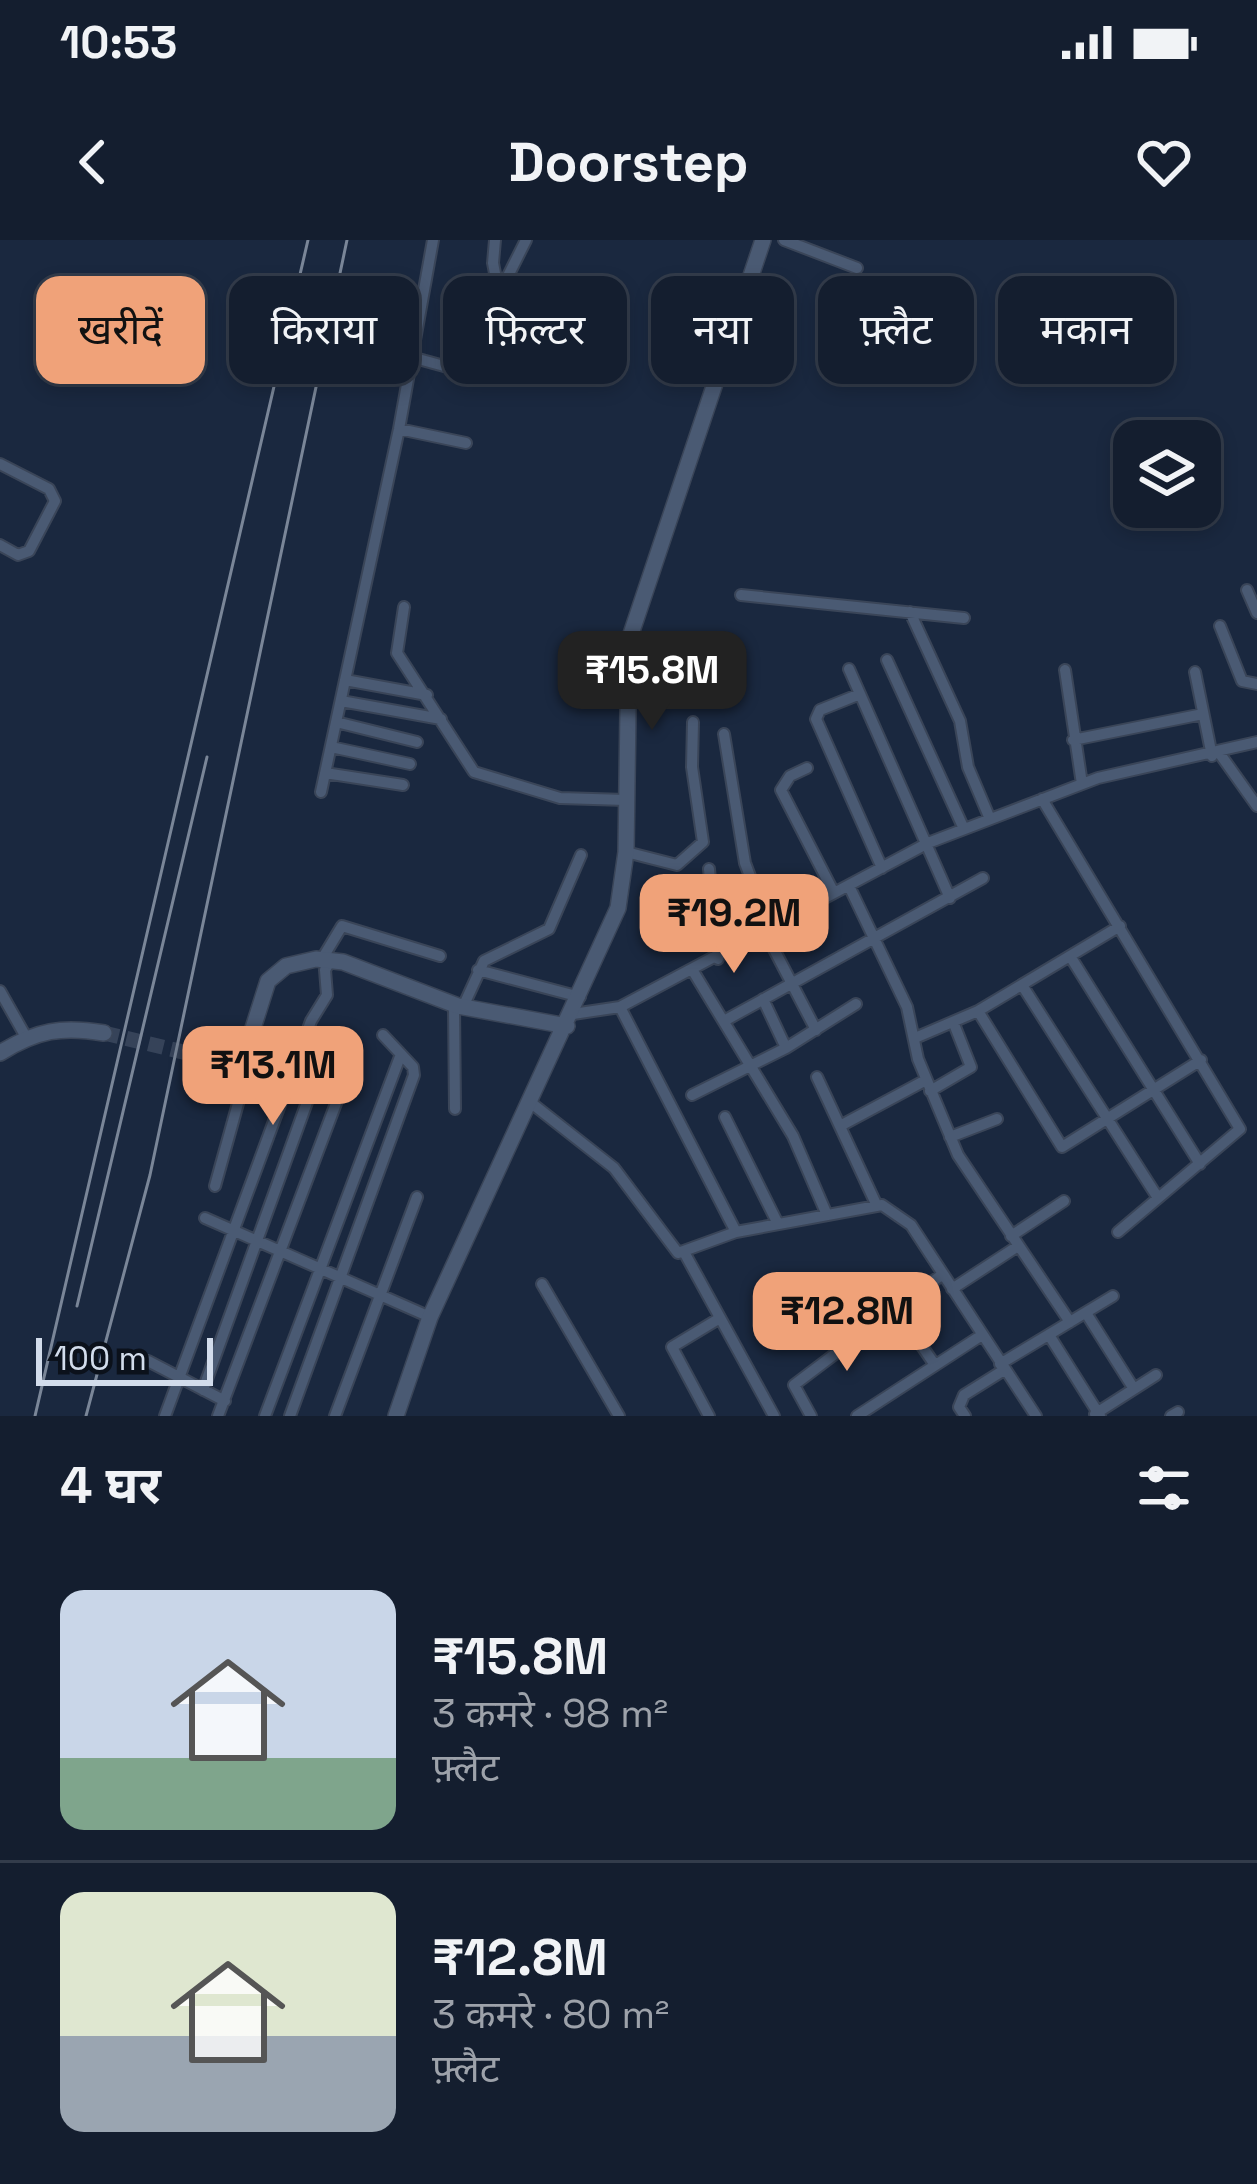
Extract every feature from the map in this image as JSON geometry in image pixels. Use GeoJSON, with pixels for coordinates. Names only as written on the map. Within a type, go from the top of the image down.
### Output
{"type":"FeatureCollection","features":[{"type":"Feature","properties":{"kind":"main road"},"geometry":{"type":"LineString","coordinates":[[396,1416],[430,1317],[618,908],[626,852],[627,687],[633,624],[763,240]]}},
{"type":"Feature","properties":{"kind":"main road"},"geometry":{"type":"LineString","coordinates":[[212,1058],[236,1058],[248,1044],[268,981],[292,962],[323,959],[459,1006],[573,1012]]}},
{"type":"Feature","properties":{"kind":"main road"},"geometry":{"type":"LineString","coordinates":[[0,1053],[26,1036],[70,1028],[104,1033]]}},
{"type":"Feature","properties":{"kind":"street"},"geometry":{"type":"LineString","coordinates":[[419,314],[433,240]]}},
{"type":"Feature","properties":{"kind":"street"},"geometry":{"type":"LineString","coordinates":[[495,240],[496,276]]}},
{"type":"Feature","properties":{"kind":"street"},"geometry":{"type":"LineString","coordinates":[[508,276],[526,240]]}},
{"type":"Feature","properties":{"kind":"street"},"geometry":{"type":"LineString","coordinates":[[784,240],[857,268]]}},
{"type":"Feature","properties":{"kind":"street"},"geometry":{"type":"LineString","coordinates":[[321,792],[406,384]]}},
{"type":"Feature","properties":{"kind":"street"},"geometry":{"type":"LineString","coordinates":[[399,429],[466,442]]}},
{"type":"Feature","properties":{"kind":"street"},"geometry":{"type":"LineString","coordinates":[[0,464],[49,489],[55,501],[24,555],[0,545]]}},
{"type":"Feature","properties":{"kind":"street"},"geometry":{"type":"LineString","coordinates":[[1247,590],[1257,613]]}},
{"type":"Feature","properties":{"kind":"street"},"geometry":{"type":"LineString","coordinates":[[741,595],[964,618]]}},
{"type":"Feature","properties":{"kind":"street"},"geometry":{"type":"LineString","coordinates":[[404,607],[397,653],[474,772],[551,796],[626,800]]}},
{"type":"Feature","properties":{"kind":"street"},"geometry":{"type":"LineString","coordinates":[[910,613],[960,721],[968,767],[989,819]]}},
{"type":"Feature","properties":{"kind":"street"},"geometry":{"type":"LineString","coordinates":[[1220,626],[1242,681],[1257,684]]}},
{"type":"Feature","properties":{"kind":"street"},"geometry":{"type":"LineString","coordinates":[[887,660],[964,829]]}},
{"type":"Feature","properties":{"kind":"street"},"geometry":{"type":"LineString","coordinates":[[850,670],[950,898]]}},
{"type":"Feature","properties":{"kind":"street"},"geometry":{"type":"LineString","coordinates":[[1065,670],[1082,784]]}},
{"type":"Feature","properties":{"kind":"street"},"geometry":{"type":"LineString","coordinates":[[1195,672],[1216,755],[1257,806]]}},
{"type":"Feature","properties":{"kind":"street"},"geometry":{"type":"LineString","coordinates":[[345,680],[427,695]]}},
{"type":"Feature","properties":{"kind":"street"},"geometry":{"type":"LineString","coordinates":[[860,694],[820,710],[816,719],[882,868]]}},
{"type":"Feature","properties":{"kind":"street"},"geometry":{"type":"LineString","coordinates":[[340,701],[441,718]]}},
{"type":"Feature","properties":{"kind":"street"},"geometry":{"type":"LineString","coordinates":[[1073,740],[1204,714]]}},
{"type":"Feature","properties":{"kind":"street"},"geometry":{"type":"LineString","coordinates":[[336,722],[417,742]]}},
{"type":"Feature","properties":{"kind":"street"},"geometry":{"type":"LineString","coordinates":[[626,852],[677,865],[703,842],[692,767],[693,722]]}},
{"type":"Feature","properties":{"kind":"street"},"geometry":{"type":"LineString","coordinates":[[724,734],[745,863],[768,931],[816,1030]]}},
{"type":"Feature","properties":{"kind":"street"},"geometry":{"type":"LineString","coordinates":[[478,970],[573,1012],[620,1007],[928,843],[1082,784],[1257,742]]}},
{"type":"Feature","properties":{"kind":"street"},"geometry":{"type":"LineString","coordinates":[[331,748],[410,764]]}},
{"type":"Feature","properties":{"kind":"street"},"geometry":{"type":"LineString","coordinates":[[807,767],[790,776],[782,790],[835,893]]}},
{"type":"Feature","properties":{"kind":"street"},"geometry":{"type":"LineString","coordinates":[[325,773],[404,785]]}},
{"type":"Feature","properties":{"kind":"street"},"geometry":{"type":"LineString","coordinates":[[1042,799],[1240,1129],[1118,1232]]}},
{"type":"Feature","properties":{"kind":"street"},"geometry":{"type":"LineString","coordinates":[[455,1108],[459,1006],[478,970],[492,955],[549,929],[581,855]]}},
{"type":"Feature","properties":{"kind":"street"},"geometry":{"type":"LineString","coordinates":[[710,869],[718,958]]}},
{"type":"Feature","properties":{"kind":"street"},"geometry":{"type":"LineString","coordinates":[[724,1021],[983,878]]}},
{"type":"Feature","properties":{"kind":"street"},"geometry":{"type":"LineString","coordinates":[[849,886],[877,937],[950,1137],[1070,1322]]}},
{"type":"Feature","properties":{"kind":"street"},"geometry":{"type":"LineString","coordinates":[[165,1416],[311,1022],[326,995],[323,959],[342,926],[440,956]]}},
{"type":"Feature","properties":{"kind":"street"},"geometry":{"type":"LineString","coordinates":[[915,1038],[955,1024],[1120,926]]}},
{"type":"Feature","properties":{"kind":"street"},"geometry":{"type":"LineString","coordinates":[[1070,956],[1200,1164]]}},
{"type":"Feature","properties":{"kind":"street"},"geometry":{"type":"LineString","coordinates":[[693,970],[793,1136],[827,1215]]}},
{"type":"Feature","properties":{"kind":"street"},"geometry":{"type":"LineString","coordinates":[[1022,985],[1158,1198]]}},
{"type":"Feature","properties":{"kind":"street"},"geometry":{"type":"LineString","coordinates":[[0,991],[26,1036]]}},
{"type":"Feature","properties":{"kind":"street"},"geometry":{"type":"LineString","coordinates":[[763,999],[786,1048]]}},
{"type":"Feature","properties":{"kind":"street"},"geometry":{"type":"LineString","coordinates":[[692,1095],[753,1067],[856,1004]]}},
{"type":"Feature","properties":{"kind":"street"},"geometry":{"type":"LineString","coordinates":[[620,1007],[736,1232]]}},
{"type":"Feature","properties":{"kind":"street"},"geometry":{"type":"LineString","coordinates":[[978,1011],[1057,1143],[1068,1145],[1201,1060]]}},
{"type":"Feature","properties":{"kind":"street"},"geometry":{"type":"LineString","coordinates":[[840,1126],[971,1067],[955,1024]]}},
{"type":"Feature","properties":{"kind":"street"},"geometry":{"type":"LineString","coordinates":[[203,1390],[332,1033]]}},
{"type":"Feature","properties":{"kind":"street"},"geometry":{"type":"LineString","coordinates":[[290,1416],[413,1075],[383,1035]]}},
{"type":"Feature","properties":{"kind":"street"},"geometry":{"type":"LineString","coordinates":[[215,1186],[247,1071],[248,1044]]}},
{"type":"Feature","properties":{"kind":"street"},"geometry":{"type":"LineString","coordinates":[[218,1416],[355,1053]]}},
{"type":"Feature","properties":{"kind":"street"},"geometry":{"type":"LineString","coordinates":[[265,1416],[401,1054]]}},
{"type":"Feature","properties":{"kind":"street"},"geometry":{"type":"LineString","coordinates":[[817,1077],[878,1206]]}},
{"type":"Feature","properties":{"kind":"street"},"geometry":{"type":"LineString","coordinates":[[530,1102],[614,1168],[674,1250],[684,1252],[736,1232],[878,1206],[901,1214],[1036,1416]]}},
{"type":"Feature","properties":{"kind":"street"},"geometry":{"type":"LineString","coordinates":[[725,1117],[778,1224]]}},
{"type":"Feature","properties":{"kind":"street"},"geometry":{"type":"LineString","coordinates":[[950,1137],[998,1119]]}},
{"type":"Feature","properties":{"kind":"street"},"geometry":{"type":"LineString","coordinates":[[335,1416],[417,1198]]}},
{"type":"Feature","properties":{"kind":"street"},"geometry":{"type":"LineString","coordinates":[[952,1289],[1064,1201]]}},
{"type":"Feature","properties":{"kind":"street"},"geometry":{"type":"LineString","coordinates":[[205,1218],[430,1317]]}},
{"type":"Feature","properties":{"kind":"street"},"geometry":{"type":"LineString","coordinates":[[684,1252],[774,1416]]}},
{"type":"Feature","properties":{"kind":"street"},"geometry":{"type":"LineString","coordinates":[[896,1308],[943,1274]]}},
{"type":"Feature","properties":{"kind":"street"},"geometry":{"type":"LineString","coordinates":[[876,1280],[935,1365]]}},
{"type":"Feature","properties":{"kind":"street"},"geometry":{"type":"LineString","coordinates":[[542,1284],[619,1416]]}},
{"type":"Feature","properties":{"kind":"street"},"geometry":{"type":"LineString","coordinates":[[965,1416],[959,1401],[1002,1366],[1113,1297]]}},
{"type":"Feature","properties":{"kind":"street"},"geometry":{"type":"LineString","coordinates":[[1086,1313],[1134,1389]]}},
{"type":"Feature","properties":{"kind":"street"},"geometry":{"type":"LineString","coordinates":[[709,1416],[672,1347],[720,1318]]}},
{"type":"Feature","properties":{"kind":"street"},"geometry":{"type":"LineString","coordinates":[[811,1416],[794,1385],[868,1329]]}},
{"type":"Feature","properties":{"kind":"street"},"geometry":{"type":"LineString","coordinates":[[856,1416],[982,1335]]}},
{"type":"Feature","properties":{"kind":"street"},"geometry":{"type":"LineString","coordinates":[[1049,1335],[1097,1415],[1156,1375]]}},
{"type":"Feature","properties":{"kind":"street"},"geometry":{"type":"LineString","coordinates":[[148,1361],[225,1401]]}},
{"type":"Feature","properties":{"kind":"tunnel"},"geometry":{"type":"LineString","coordinates":[[104,1033],[212,1059]]}},
{"type":"Feature","properties":{"kind":"railway"},"geometry":{"type":"LineString","coordinates":[[35,1416],[308,240]]}},
{"type":"Feature","properties":{"kind":"railway"},"geometry":{"type":"LineString","coordinates":[[86,1416],[150,1175],[347,240]]}},
{"type":"Feature","properties":{"kind":"railway"},"geometry":{"type":"LineString","coordinates":[[77,1306],[207,757]]}}]}
